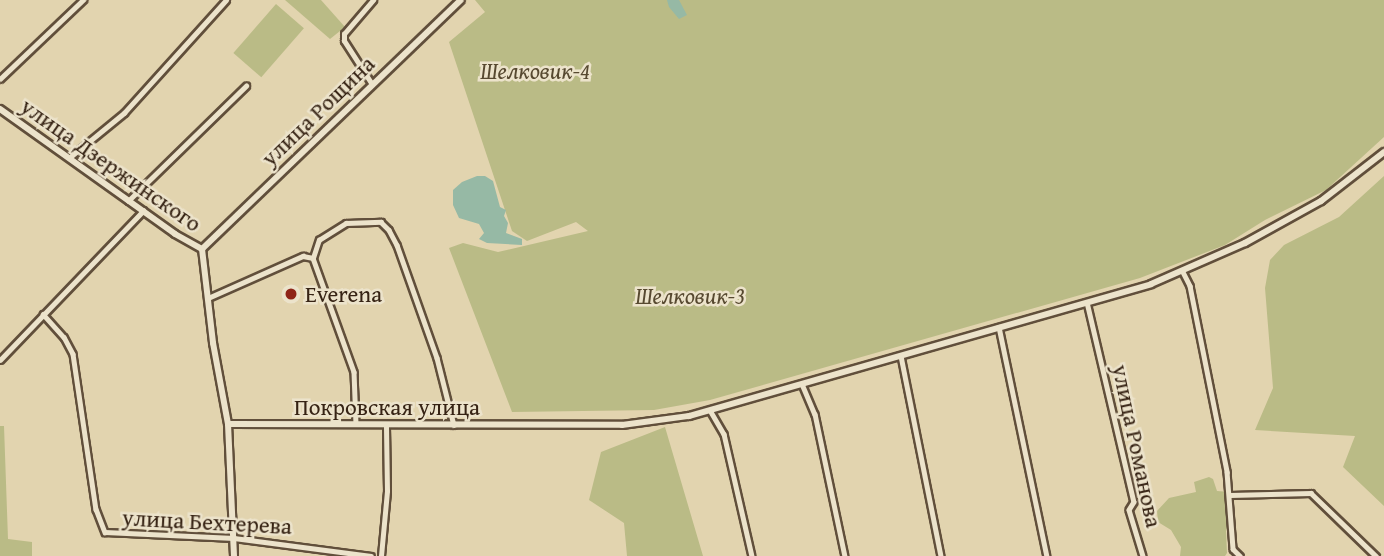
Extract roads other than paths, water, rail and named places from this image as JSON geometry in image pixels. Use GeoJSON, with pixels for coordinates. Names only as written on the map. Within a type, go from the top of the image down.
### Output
{"type":"FeatureCollection","features":[{"type":"Feature","properties":{"kind":"street"},"geometry":{"type":"LineString","coordinates":[[0,79],[83,0]]}},
{"type":"Feature","properties":{"kind":"street"},"geometry":{"type":"LineString","coordinates":[[69,159],[124,113],[226,0]]}},
{"type":"Feature","properties":{"kind":"street"},"geometry":{"type":"LineString","coordinates":[[371,83],[344,41],[344,34],[373,0]]}},
{"type":"Feature","properties":{"kind":"street","name":"улица Рощина"},"geometry":{"type":"LineString","coordinates":[[202,249],[371,83],[461,0]]}},
{"type":"Feature","properties":{"kind":"street"},"geometry":{"type":"LineString","coordinates":[[128,201],[246,86]]}},
{"type":"Feature","properties":{"kind":"street","name":"улица Дзержинского"},"geometry":{"type":"LineString","coordinates":[[0,109],[128,201],[202,249]]}},
{"type":"Feature","properties":{"kind":"street","name":"Покровская улица"},"geometry":{"type":"LineString","coordinates":[[228,424],[635,424],[710,410],[1150,284],[1245,243],[1321,201],[1384,152]]}},
{"type":"Feature","properties":{"kind":"street"},"geometry":{"type":"LineString","coordinates":[[0,360],[143,211]]}},
{"type":"Feature","properties":{"kind":"street"},"geometry":{"type":"LineString","coordinates":[[356,423],[354,372],[313,258],[319,240],[346,223],[381,222],[389,230],[397,246],[437,358],[454,425]]}},
{"type":"Feature","properties":{"kind":"street"},"geometry":{"type":"LineString","coordinates":[[202,249],[228,424],[234,556]]}},
{"type":"Feature","properties":{"kind":"street"},"geometry":{"type":"LineString","coordinates":[[208,298],[303,256],[313,258]]}},
{"type":"Feature","properties":{"kind":"street"},"geometry":{"type":"LineString","coordinates":[[1182,270],[1190,286],[1230,495],[1233,549],[1240,556]]}},
{"type":"Feature","properties":{"kind":"street","name":"улица Романова"},"geometry":{"type":"LineString","coordinates":[[1087,302],[1134,502],[1129,510],[1143,556]]}},
{"type":"Feature","properties":{"kind":"street","name":"улица Бехтерева"},"geometry":{"type":"LineString","coordinates":[[43,314],[64,337],[73,354],[96,509],[102,529],[108,534],[234,538],[371,556]]}},
{"type":"Feature","properties":{"kind":"street"},"geometry":{"type":"LineString","coordinates":[[999,327],[1047,556]]}},
{"type":"Feature","properties":{"kind":"street"},"geometry":{"type":"LineString","coordinates":[[901,356],[941,556]]}},
{"type":"Feature","properties":{"kind":"street"},"geometry":{"type":"LineString","coordinates":[[802,384],[815,414],[845,556]]}},
{"type":"Feature","properties":{"kind":"street"},"geometry":{"type":"LineString","coordinates":[[710,410],[724,434],[752,556]]}},
{"type":"Feature","properties":{"kind":"street"},"geometry":{"type":"LineString","coordinates":[[381,556],[387,491],[386,424]]}},
{"type":"Feature","properties":{"kind":"street"},"geometry":{"type":"LineString","coordinates":[[1230,495],[1311,493],[1376,556]]}},
{"type":"Feature","properties":{"kind":"place","name":"Everena"},"geometry":{"type":"Point","coordinates":[291,294]}},
{"type":"Feature","properties":{"kind":"park label","name":"Шелковик-4"},"geometry":{"type":"Point","coordinates":[535,71]}},
{"type":"Feature","properties":{"kind":"park label","name":"Шелковик-3"},"geometry":{"type":"Point","coordinates":[690,296]}}]}
